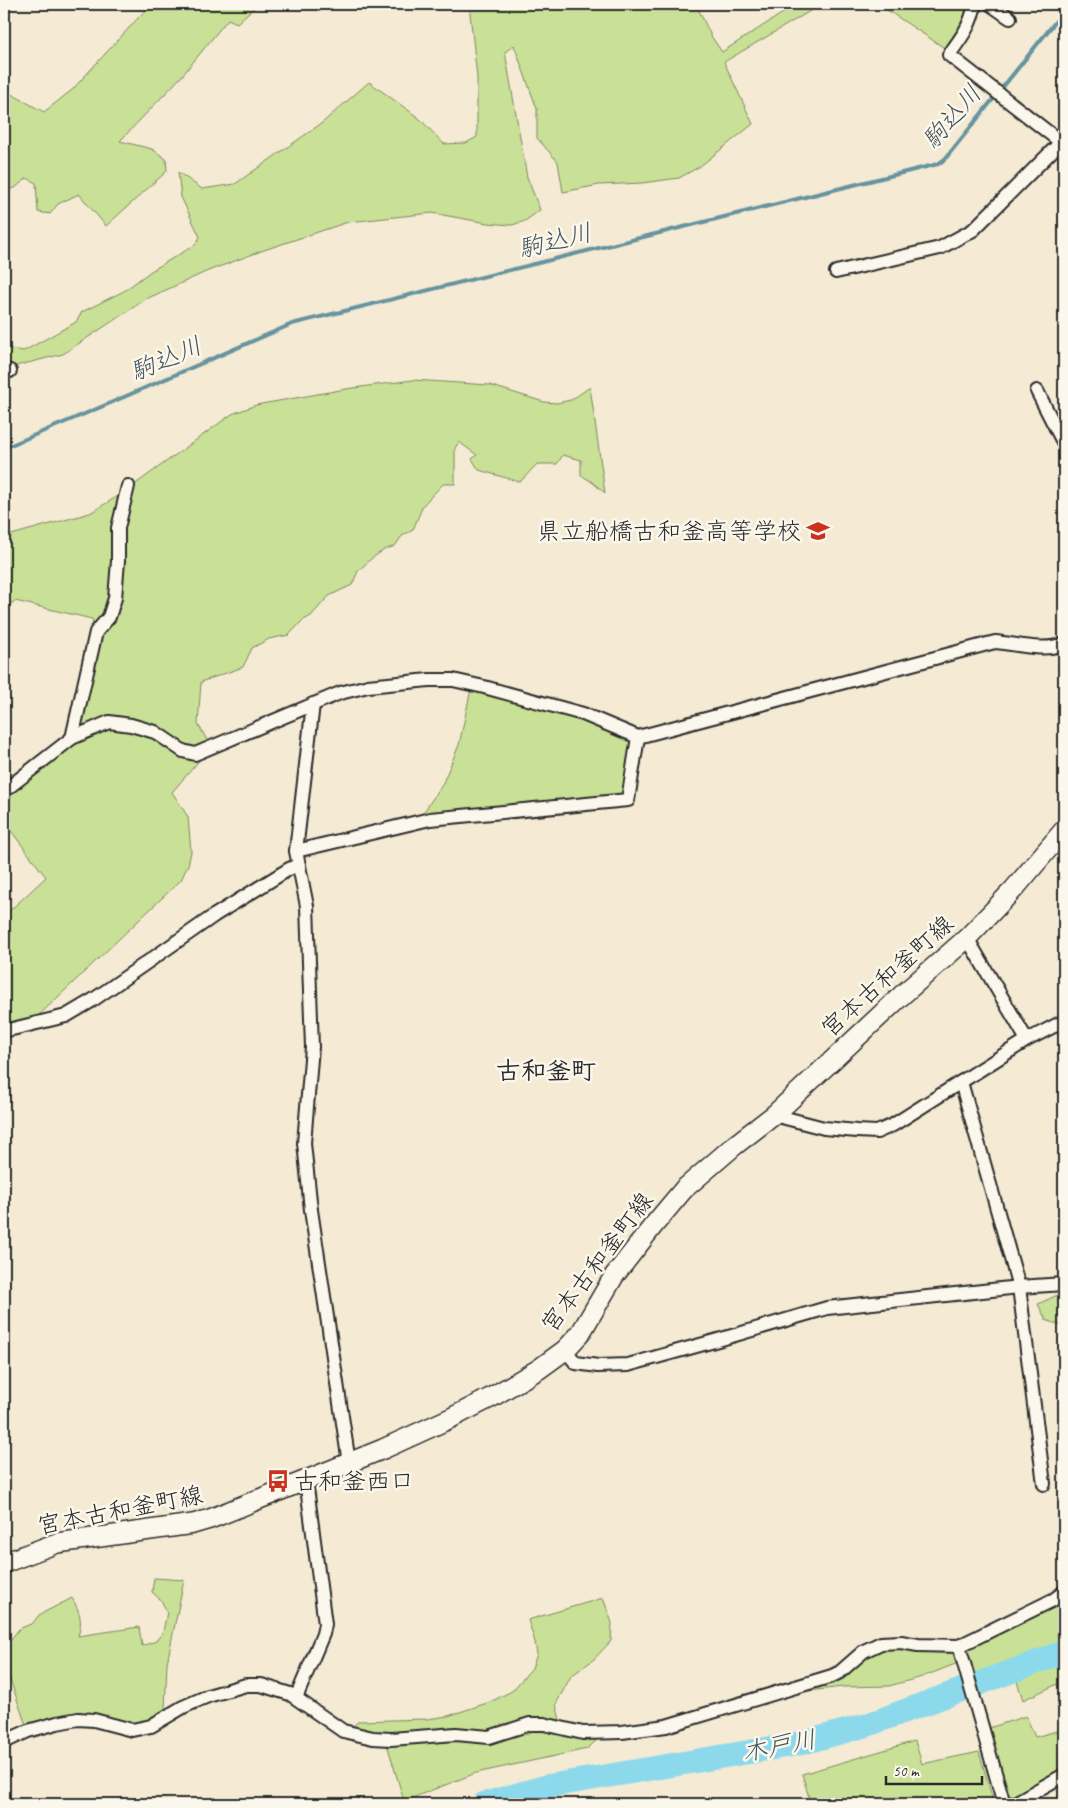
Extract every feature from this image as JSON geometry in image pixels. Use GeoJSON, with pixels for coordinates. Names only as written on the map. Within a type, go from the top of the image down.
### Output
{"type":"FeatureCollection","features":[{"type":"Feature","properties":{"kind":"street"},"geometry":{"type":"LineString","coordinates":[[836,272],[940,248],[957,240],[973,230],[1063,141],[949,56],[966,32],[975,4]]}},
{"type":"Feature","properties":{"kind":"street"},"geometry":{"type":"LineString","coordinates":[[990,4],[1010,18]]}},
{"type":"Feature","properties":{"kind":"street"},"geometry":{"type":"LineString","coordinates":[[1037,391],[1064,444]]}},
{"type":"Feature","properties":{"kind":"street"},"geometry":{"type":"LineString","coordinates":[[72,738],[96,632],[109,618],[115,598],[118,528],[128,486]]}},
{"type":"Feature","properties":{"kind":"street"},"geometry":{"type":"LineString","coordinates":[[4,791],[72,738],[109,722],[131,725],[155,732],[183,751],[195,754],[340,693],[368,686],[429,680],[453,680],[583,714],[638,737],[995,642],[1045,648],[1055,648],[1064,644]]}},
{"type":"Feature","properties":{"kind":"street"},"geometry":{"type":"LineString","coordinates":[[314,704],[296,851],[307,906],[312,1047],[304,1143],[311,1210],[348,1463]]}},
{"type":"Feature","properties":{"kind":"street"},"geometry":{"type":"LineString","coordinates":[[296,851],[430,819],[628,800],[638,737]]}},
{"type":"Feature","properties":{"kind":"street","name":"宮本古和釜町線"},"geometry":{"type":"LineString","coordinates":[[4,1563],[57,1543],[193,1524],[210,1519],[348,1463],[442,1422],[484,1401],[538,1369],[565,1350],[580,1334],[614,1276],[652,1226],[684,1189],[774,1115],[967,938],[1014,889],[1064,830]]}},
{"type":"Feature","properties":{"kind":"street"},"geometry":{"type":"LineString","coordinates":[[4,1031],[66,1016],[93,1000],[215,916],[289,868],[299,865]]}},
{"type":"Feature","properties":{"kind":"street"},"geometry":{"type":"LineString","coordinates":[[967,938],[1027,1040]]}},
{"type":"Feature","properties":{"kind":"street"},"geometry":{"type":"LineString","coordinates":[[774,1115],[824,1128],[876,1132],[893,1125],[1027,1040],[1064,1021]]}},
{"type":"Feature","properties":{"kind":"street"},"geometry":{"type":"LineString","coordinates":[[961,1082],[1019,1286],[1044,1484]]}},
{"type":"Feature","properties":{"kind":"street"},"geometry":{"type":"LineString","coordinates":[[565,1350],[576,1363],[598,1366],[628,1365],[827,1308],[1019,1286],[1064,1284]]}},
{"type":"Feature","properties":{"kind":"street"},"geometry":{"type":"LineString","coordinates":[[296,1698],[323,1634],[325,1624],[306,1480]]}},
{"type":"Feature","properties":{"kind":"street"},"geometry":{"type":"LineString","coordinates":[[4,1742],[28,1731],[78,1719],[94,1720],[132,1730],[151,1726],[183,1707],[208,1696],[246,1685],[260,1685],[290,1694],[344,1731],[373,1738],[391,1739],[456,1734],[489,1737],[530,1724],[544,1724],[583,1733],[622,1732],[666,1726],[832,1676],[840,1672],[864,1650],[881,1643],[901,1642],[959,1646],[1053,1600],[1064,1592]]}},
{"type":"Feature","properties":{"kind":"street"},"geometry":{"type":"LineString","coordinates":[[959,1646],[1004,1804]]}},
{"type":"Feature","properties":{"kind":"street"},"geometry":{"type":"LineString","coordinates":[[1013,1804],[1064,1775]]}},
{"type":"Feature","properties":{"kind":"green space"},"geometry":{"type":"Polygon","coordinates":[[[150,4],[258,4],[237,23],[228,19],[181,77],[120,141],[152,149],[166,159],[167,171],[106,226],[79,194],[58,204],[50,214],[38,212],[36,183],[27,178],[15,188],[4,190],[4,90],[44,112],[72,90],[150,4]]]}},
{"type":"Feature","properties":{"kind":"green space"},"geometry":{"type":"Polygon","coordinates":[[[469,4],[696,4],[711,36],[722,52],[797,4],[822,4],[724,62],[753,124],[699,167],[679,178],[642,183],[599,185],[563,192],[558,162],[537,138],[537,109],[514,45],[505,52],[527,177],[540,210],[525,221],[512,225],[487,223],[432,213],[348,222],[208,271],[146,299],[63,354],[8,368],[4,366],[4,346],[24,351],[76,322],[82,312],[124,291],[151,271],[195,245],[200,237],[181,197],[178,172],[202,189],[235,184],[322,123],[369,82],[419,118],[444,144],[466,143],[477,137],[477,77],[469,4]]]}},
{"type":"Feature","properties":{"kind":"green space"},"geometry":{"type":"Polygon","coordinates":[[[878,4],[972,4],[968,20],[946,49],[878,4]]]}},
{"type":"Feature","properties":{"kind":"green space"},"geometry":{"type":"Polygon","coordinates":[[[413,380],[489,385],[544,402],[557,403],[571,400],[590,387],[605,493],[581,475],[581,460],[563,455],[557,464],[537,464],[520,482],[479,470],[472,459],[477,455],[459,442],[455,448],[455,484],[443,484],[423,505],[413,530],[402,536],[395,546],[384,550],[372,558],[358,571],[352,585],[329,596],[311,616],[302,621],[289,635],[269,639],[252,648],[243,667],[201,682],[198,724],[211,747],[172,792],[188,817],[191,852],[188,865],[181,880],[36,1018],[4,1025],[4,916],[46,877],[4,824],[4,797],[74,742],[95,631],[92,619],[15,601],[4,608],[4,537],[90,513],[123,493],[232,414],[256,405],[346,389],[413,380]]]}},
{"type":"Feature","properties":{"kind":"green space"},"geometry":{"type":"Polygon","coordinates":[[[471,689],[582,718],[631,737],[623,795],[423,813],[442,785],[459,745],[471,689]]]}},
{"type":"Feature","properties":{"kind":"green space"},"geometry":{"type":"Polygon","coordinates":[[[1064,1292],[1064,1327],[1046,1320],[1038,1304],[1064,1292]]]}},
{"type":"Feature","properties":{"kind":"green space"},"geometry":{"type":"Polygon","coordinates":[[[154,1578],[184,1580],[167,1663],[165,1710],[151,1724],[110,1723],[27,1728],[4,1662],[4,1648],[19,1629],[33,1623],[39,1615],[72,1598],[80,1617],[78,1636],[139,1627],[142,1646],[156,1641],[163,1632],[167,1612],[161,1600],[152,1592],[154,1578]]]}},
{"type":"Feature","properties":{"kind":"green space"},"geometry":{"type":"Polygon","coordinates":[[[603,1598],[612,1623],[611,1641],[593,1660],[571,1676],[556,1704],[561,1724],[488,1732],[391,1735],[350,1728],[359,1721],[427,1719],[448,1716],[490,1702],[512,1691],[532,1668],[537,1654],[528,1620],[603,1598]]]}},
{"type":"Feature","properties":{"kind":"green space"},"geometry":{"type":"Polygon","coordinates":[[[1064,1599],[1064,1648],[974,1682],[967,1652],[968,1645],[1064,1599]]]}},
{"type":"Feature","properties":{"kind":"green space"},"geometry":{"type":"Polygon","coordinates":[[[900,1646],[931,1651],[954,1652],[958,1663],[922,1677],[889,1686],[843,1687],[783,1694],[882,1648],[900,1646]]]}},
{"type":"Feature","properties":{"kind":"green space"},"geometry":{"type":"Polygon","coordinates":[[[1064,1656],[1064,1681],[1023,1700],[1015,1675],[1064,1656]]]}},
{"type":"Feature","properties":{"kind":"green space"},"geometry":{"type":"Polygon","coordinates":[[[1026,1716],[1035,1737],[1064,1729],[1064,1771],[1010,1802],[989,1728],[1026,1716]]]}},
{"type":"Feature","properties":{"kind":"green space"},"geometry":{"type":"Polygon","coordinates":[[[544,1729],[599,1738],[587,1749],[476,1773],[404,1801],[387,1744],[455,1740],[490,1741],[532,1730],[544,1729]]]}},
{"type":"Feature","properties":{"kind":"green space"},"geometry":{"type":"Polygon","coordinates":[[[915,1741],[922,1764],[979,1752],[994,1804],[811,1804],[802,1774],[915,1741]]]}},
{"type":"Feature","properties":{"kind":"waterway","name":"駒込川"},"geometry":{"type":"LineString","coordinates":[[4,448],[292,324],[938,164],[945,159],[1064,11]]}},
{"type":"Feature","properties":{"kind":"waterway","name":"木戸川"},"geometry":{"type":"LineString","coordinates":[[484,1804],[548,1786],[802,1743],[867,1725],[1064,1652]]}},
{"type":"Feature","properties":{"kind":"place","name":"県立船橋古和釜高等学校"},"geometry":{"type":"Point","coordinates":[818,531]}},
{"type":"Feature","properties":{"kind":"place","name":"古和釜西口"},"geometry":{"type":"Point","coordinates":[278,1481]}},
{"type":"Feature","properties":{"kind":"district","name":"古和釜町"},"geometry":{"type":"Point","coordinates":[546,1071]}}]}
